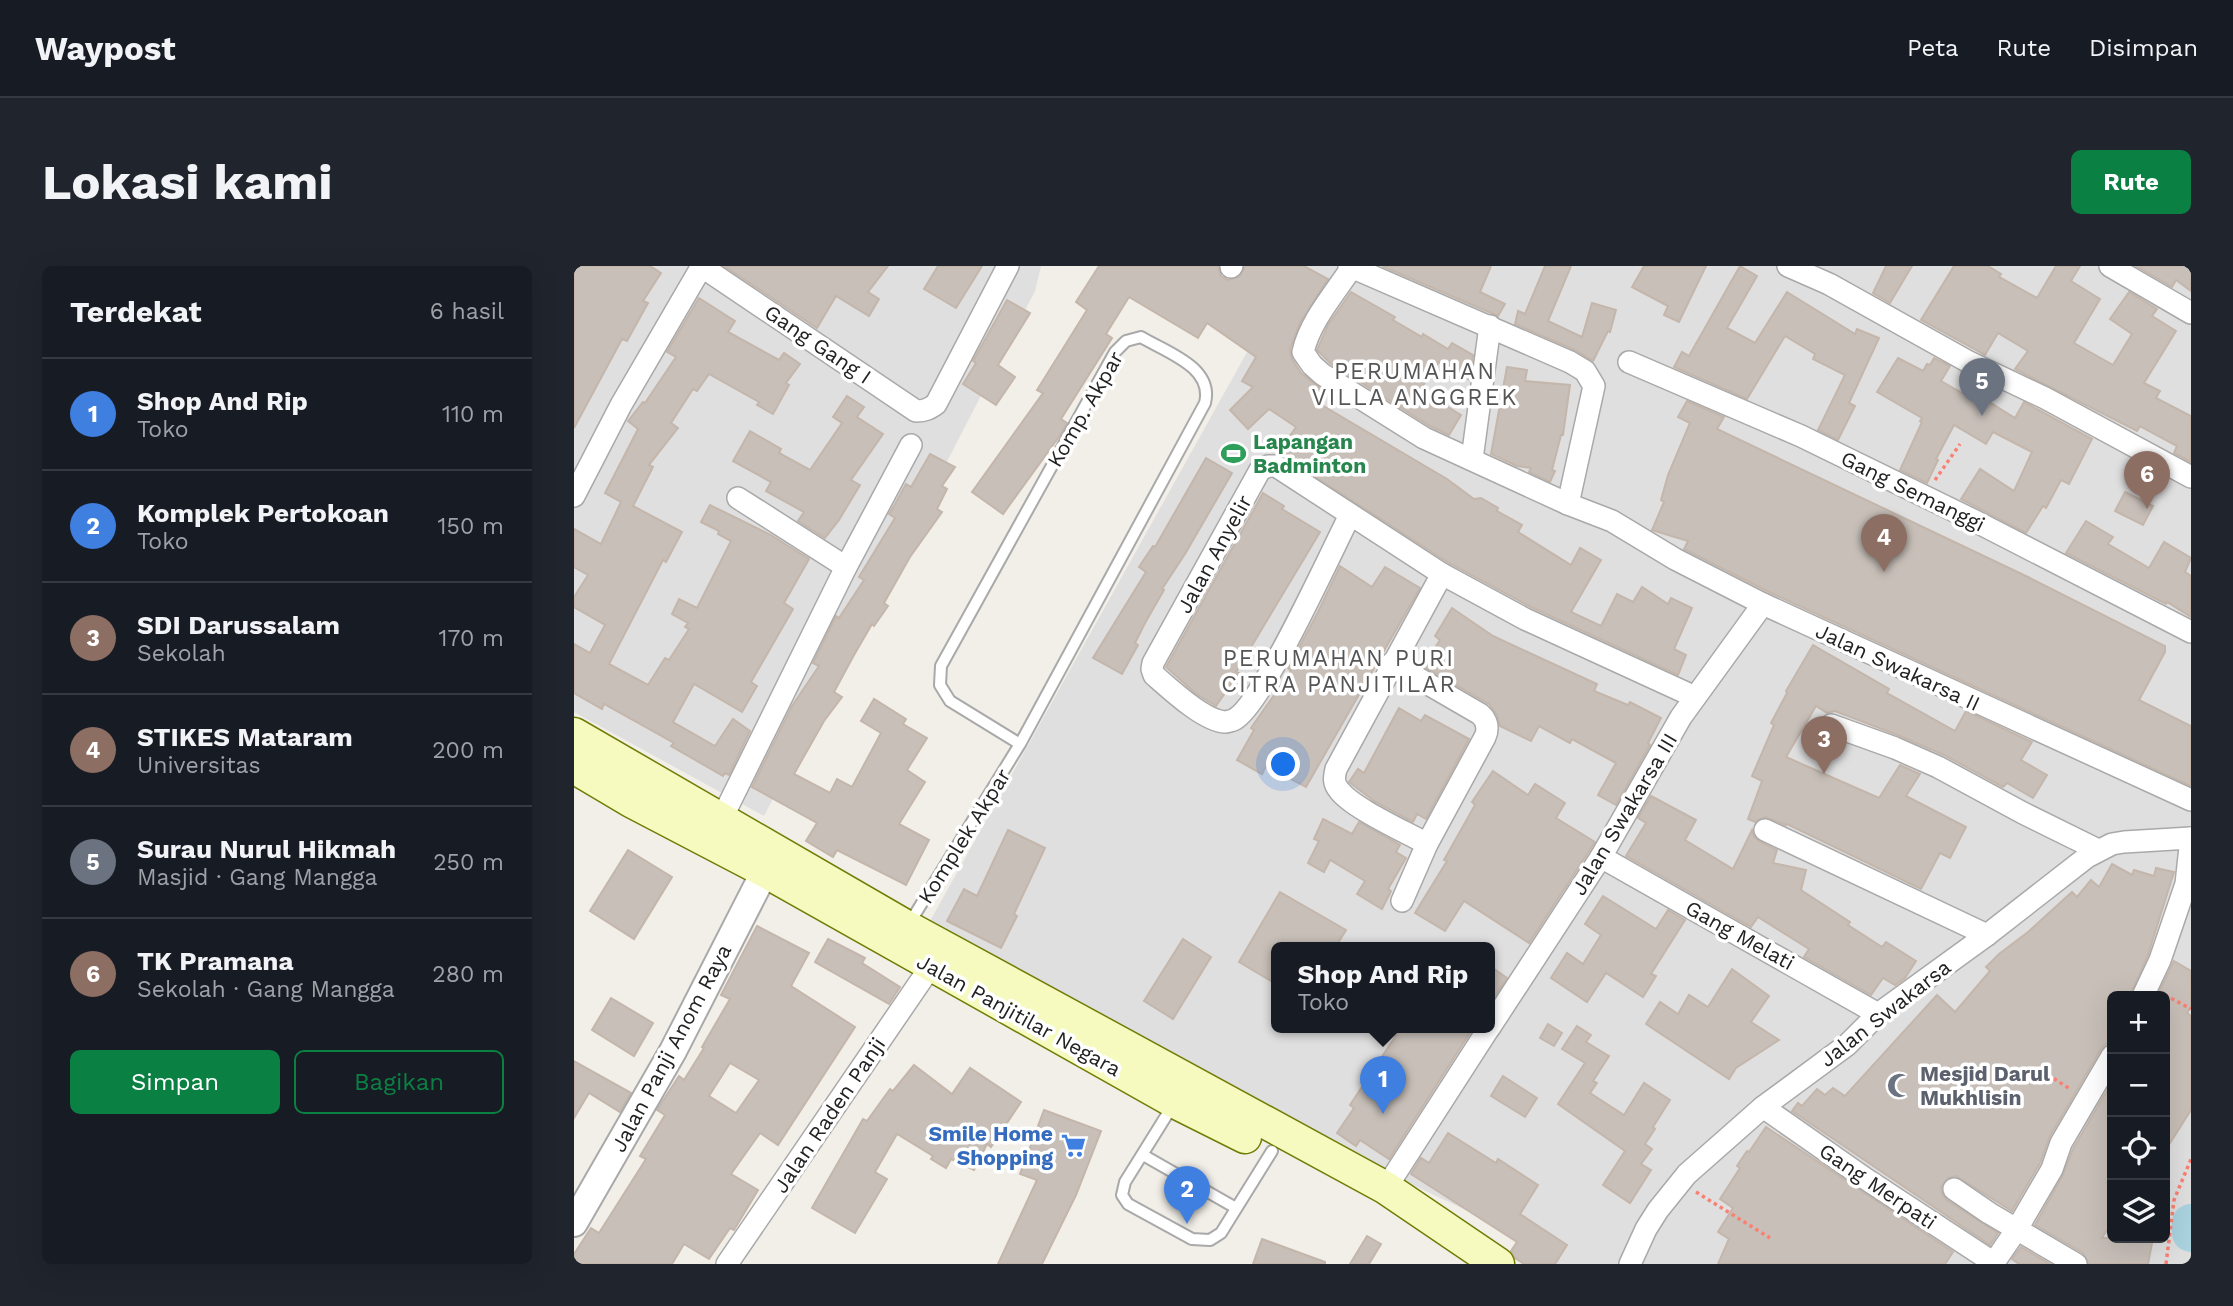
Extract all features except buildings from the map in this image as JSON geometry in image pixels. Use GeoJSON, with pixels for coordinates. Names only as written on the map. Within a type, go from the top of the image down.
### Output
{"type":"FeatureCollection","features":[{"type":"Feature","properties":{"kind":"main road"},"geometry":{"type":"LineString","coordinates":[[574,734],[907,927],[1073,1032],[1386,1188],[1498,1264]]}},
{"type":"Feature","properties":{"kind":"main road","name":"Jalan Panjitilar Negara"},"geometry":{"type":"LineString","coordinates":[[574,767],[631,801],[765,871],[931,966],[1073,1032],[1175,1102],[1409,1225],[1463,1264]]}},
{"type":"Feature","properties":{"kind":"street","name":"Gang Gang I"},"geometry":{"type":"LineString","coordinates":[[701,266],[916,411],[928,410],[936,404],[1008,266]]}},
{"type":"Feature","properties":{"kind":"street"},"geometry":{"type":"LineString","coordinates":[[574,496],[621,405],[701,266]]}},
{"type":"Feature","properties":{"kind":"street"},"geometry":{"type":"LineString","coordinates":[[1788,266],[1829,284],[1967,361],[2045,398],[2191,477]]}},
{"type":"Feature","properties":{"kind":"street"},"geometry":{"type":"LineString","coordinates":[[2110,266],[2191,313]]}},
{"type":"Feature","properties":{"kind":"street"},"geometry":{"type":"LineString","coordinates":[[1350,267],[1490,326],[1585,371],[1594,386],[1568,504]]}},
{"type":"Feature","properties":{"kind":"street","name":"Jalan Swakarsa II"},"geometry":{"type":"LineString","coordinates":[[1350,267],[1306,340],[1303,352],[1322,374],[1359,399],[1424,438],[1568,504],[1612,521],[1675,559],[1763,604],[2191,800]]}},
{"type":"Feature","properties":{"kind":"street"},"geometry":{"type":"LineString","coordinates":[[1472,459],[1490,326]]}},
{"type":"Feature","properties":{"kind":"street","name":"Gang Semanggi"},"geometry":{"type":"LineString","coordinates":[[1629,362],[1801,436],[2191,632]]}},
{"type":"Feature","properties":{"kind":"street"},"geometry":{"type":"LineString","coordinates":[[722,818],[845,567],[911,445]]}},
{"type":"Feature","properties":{"kind":"street","name":"Jalan Anyelir"},"geometry":{"type":"LineString","coordinates":[[1276,466],[1350,515],[1275,665],[1244,712],[1235,720],[1224,722],[1204,713],[1154,675],[1152,669],[1159,652],[1260,470],[1276,466]]}},
{"type":"Feature","properties":{"kind":"street"},"geometry":{"type":"LineString","coordinates":[[738,498],[845,567]]}},
{"type":"Feature","properties":{"kind":"street"},"geometry":{"type":"LineString","coordinates":[[1350,515],[1442,574],[1525,619],[1695,696]]}},
{"type":"Feature","properties":{"kind":"street"},"geometry":{"type":"LineString","coordinates":[[1427,844],[1362,808],[1339,791],[1334,779],[1336,769],[1442,574]]}},
{"type":"Feature","properties":{"kind":"street","name":"Jalan Swakarsa III"},"geometry":{"type":"LineString","coordinates":[[1495,1019],[1601,858],[1695,696],[1763,604]]}},
{"type":"Feature","properties":{"kind":"street"},"geometry":{"type":"LineString","coordinates":[[1392,663],[1480,714],[1488,726],[1485,737],[1427,844],[1402,901]]}},
{"type":"Feature","properties":{"kind":"street"},"geometry":{"type":"LineString","coordinates":[[1831,725],[1895,748],[1937,767],[2098,850]]}},
{"type":"Feature","properties":{"kind":"street"},"geometry":{"type":"LineString","coordinates":[[1765,830],[1987,935]]}},
{"type":"Feature","properties":{"kind":"street"},"geometry":{"type":"LineString","coordinates":[[2145,991],[2160,960],[2186,884],[2191,838]]}},
{"type":"Feature","properties":{"kind":"street","name":"Jalan Swakarsa"},"geometry":{"type":"LineString","coordinates":[[1630,1264],[1646,1229],[1679,1182],[1763,1107],[1847,1045],[1878,1014],[2098,850],[2112,844],[2138,840],[2172,841],[2191,838]]}},
{"type":"Feature","properties":{"kind":"street","name":"Gang Melati"},"geometry":{"type":"LineString","coordinates":[[1601,858],[1878,1014]]}},
{"type":"Feature","properties":{"kind":"street","name":"Jalan Panji Anom Raya"},"geometry":{"type":"LineString","coordinates":[[574,1223],[673,1051],[765,871]]}},
{"type":"Feature","properties":{"kind":"street","name":"Jalan Raden Panji"},"geometry":{"type":"LineString","coordinates":[[727,1264],[931,966]]}},
{"type":"Feature","properties":{"kind":"street","name":"Jalan Swakarsa III"},"geometry":{"type":"LineString","coordinates":[[1386,1188],[1486,1033]]}},
{"type":"Feature","properties":{"kind":"street"},"geometry":{"type":"LineString","coordinates":[[1998,1262],[2052,1169],[2061,1143],[2107,1064]]}},
{"type":"Feature","properties":{"kind":"street","name":"Gang Merpati"},"geometry":{"type":"LineString","coordinates":[[1763,1107],[1866,1179],[1998,1262]]}},
{"type":"Feature","properties":{"kind":"street"},"geometry":{"type":"LineString","coordinates":[[1954,1189],[2076,1264]]}},
{"type":"Feature","properties":{"kind":"lane","name":"Komp. Akpar"},"geometry":{"type":"LineString","coordinates":[[1141,337],[1196,369],[1204,380],[1206,399],[1020,744],[950,701],[940,685],[941,666],[1115,352],[1126,341],[1141,337]]}},
{"type":"Feature","properties":{"kind":"lane","name":"Komplek Akpar"},"geometry":{"type":"LineString","coordinates":[[907,927],[1020,744]]}},
{"type":"Feature","properties":{"kind":"lane"},"geometry":{"type":"LineString","coordinates":[[1175,1102],[1125,1182],[1122,1195],[1128,1204],[1192,1239],[1210,1240],[1221,1233],[1272,1151]]}},
{"type":"Feature","properties":{"kind":"lane"},"geometry":{"type":"LineString","coordinates":[[1143,1155],[1236,1208]]}},
{"type":"Feature","properties":{"kind":"path"},"geometry":{"type":"LineString","coordinates":[[1924,496],[1960,444]]}},
{"type":"Feature","properties":{"kind":"path"},"geometry":{"type":"LineString","coordinates":[[2170,1001],[2191,1009]]}},
{"type":"Feature","properties":{"kind":"path"},"geometry":{"type":"LineString","coordinates":[[2042,1071],[2086,1100]]}},
{"type":"Feature","properties":{"kind":"path"},"geometry":{"type":"LineString","coordinates":[[2166,1264],[2174,1200],[2191,1159]]}},
{"type":"Feature","properties":{"kind":"path"},"geometry":{"type":"LineString","coordinates":[[1679,1182],[1770,1238]]}},
{"type":"Feature","properties":{"kind":"shaded area"},"geometry":{"type":"Polygon","coordinates":[[[574,266],[1041,266],[1035,291],[764,816],[574,712],[574,266]]]}},
{"type":"Feature","properties":{"kind":"shaded area"},"geometry":{"type":"Polygon","coordinates":[[[1295,266],[2191,266],[2191,1264],[1546,1264],[1495,1224],[915,948],[1295,266]]]}},
{"type":"Feature","properties":{"kind":"waterway"},"geometry":{"type":"LineString","coordinates":[[2191,1223],[2191,1233]]}},
{"type":"Feature","properties":{"kind":"place","name":"Surau Nurul Hikmah"},"geometry":{"type":"Point","coordinates":[1982,416]}},
{"type":"Feature","properties":{"kind":"place","name":"Lapangan Badminton"},"geometry":{"type":"Point","coordinates":[1233,453]}},
{"type":"Feature","properties":{"kind":"place","name":"TK Pramana"},"geometry":{"type":"Point","coordinates":[2147,509]}},
{"type":"Feature","properties":{"kind":"place","name":"STIKES Mataram"},"geometry":{"type":"Point","coordinates":[1884,572]}},
{"type":"Feature","properties":{"kind":"place","name":"SDI Darussalam"},"geometry":{"type":"Point","coordinates":[1824,774]}},
{"type":"Feature","properties":{"kind":"place","name":"Mesjid Darul Mukhlisin"},"geometry":{"type":"Point","coordinates":[1900,1085]}},
{"type":"Feature","properties":{"kind":"place","name":"Shop And Rip"},"geometry":{"type":"Point","coordinates":[1383,1114]}},
{"type":"Feature","properties":{"kind":"place","name":"Smile Home Shopping"},"geometry":{"type":"Point","coordinates":[1073,1145]}},
{"type":"Feature","properties":{"kind":"place","name":"Komplek Pertokoan"},"geometry":{"type":"Point","coordinates":[1187,1224]}},
{"type":"Feature","properties":{"kind":"district","name":"PERUMAHAN VILLA ANGGREK"},"geometry":{"type":"Point","coordinates":[1415,384]}},
{"type":"Feature","properties":{"kind":"district","name":"PERUMAHAN PURI CITRA PANJITILAR"},"geometry":{"type":"Point","coordinates":[1339,671]}}]}
